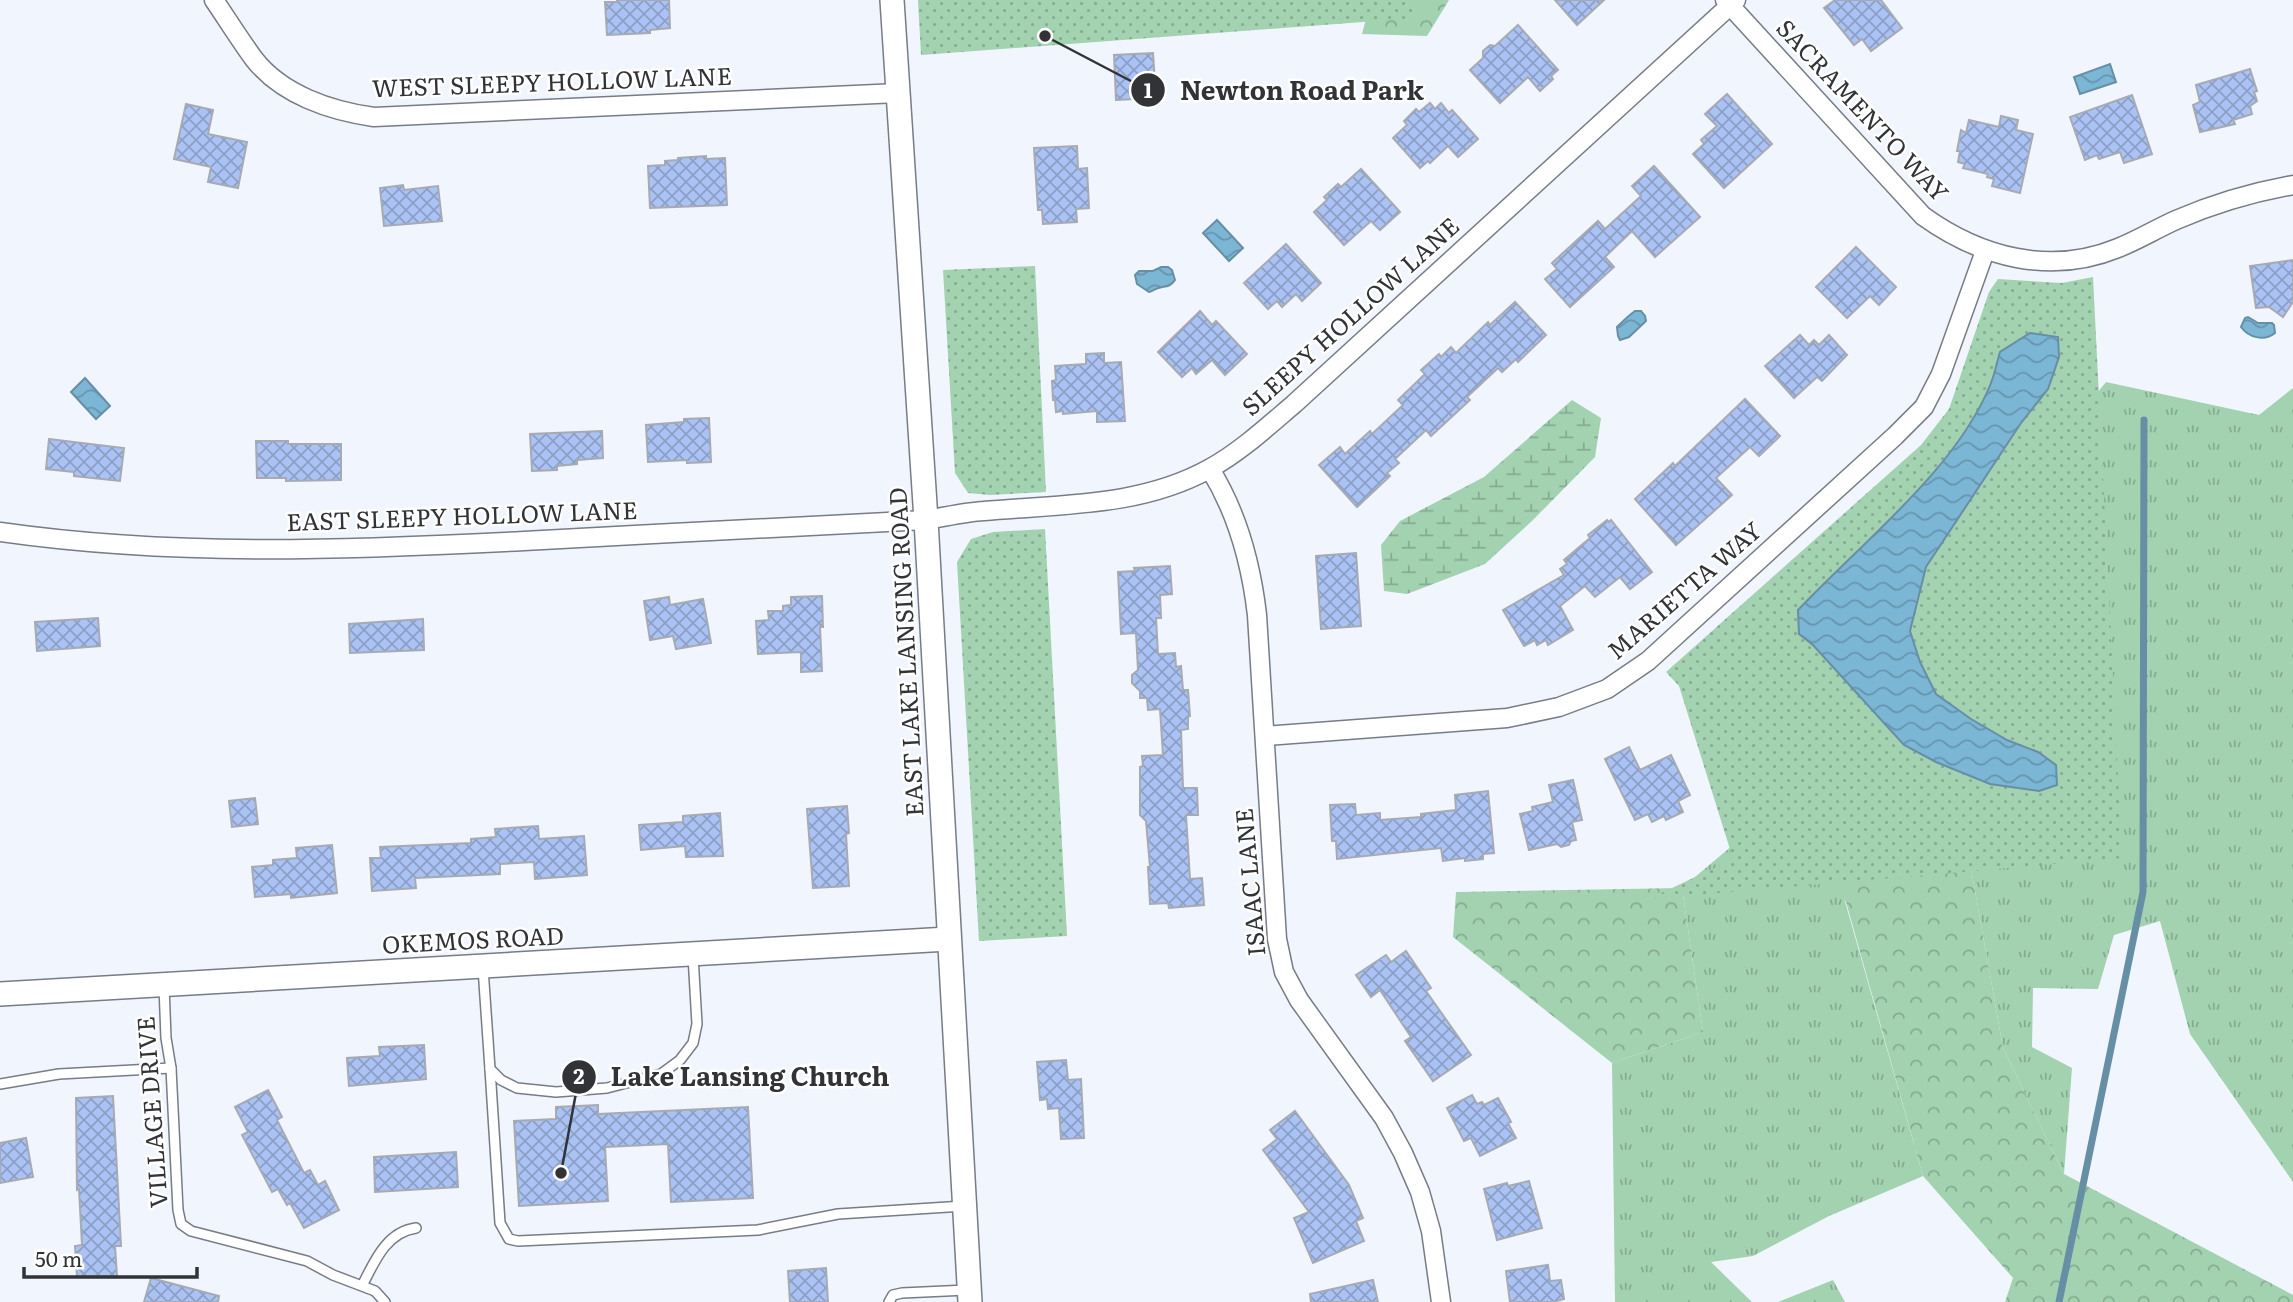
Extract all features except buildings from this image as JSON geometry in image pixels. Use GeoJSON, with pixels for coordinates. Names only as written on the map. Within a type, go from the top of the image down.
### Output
{"type":"FeatureCollection","features":[{"type":"Feature","properties":{"kind":"street","name":"WEST SLEEPY HOLLOW LANE"},"geometry":{"type":"LineString","coordinates":[[214,0],[256,61],[272,76],[311,101],[374,117],[898,93]]}},
{"type":"Feature","properties":{"kind":"street","name":"EAST LAKE LANSING ROAD"},"geometry":{"type":"LineString","coordinates":[[892,0],[926,520],[969,1296]]}},
{"type":"Feature","properties":{"kind":"street","name":"SACRAMENTO WAY"},"geometry":{"type":"LineString","coordinates":[[1730,2],[1923,216],[1957,238],[1985,251],[2043,262],[2083,259],[2118,249],[2176,220],[2222,203],[2293,185]]}},
{"type":"Feature","properties":{"kind":"street","name":"SLEEPY HOLLOW LANE"},"geometry":{"type":"LineString","coordinates":[[926,520],[981,511],[1124,499],[1173,486],[1210,468],[1253,439],[1294,404],[1730,2]]}},
{"type":"Feature","properties":{"kind":"street","name":"MARIETTA WAY"},"geometry":{"type":"LineString","coordinates":[[1265,736],[1507,718],[1559,706],[1607,689],[1648,661],[1924,407],[1941,374],[1985,251]]}},
{"type":"Feature","properties":{"kind":"street","name":"ISAAC LANE"},"geometry":{"type":"LineString","coordinates":[[1210,468],[1226,494],[1253,579],[1277,939],[1284,972],[1299,1000],[1384,1118],[1403,1153],[1420,1192],[1431,1231],[1441,1302]]}},
{"type":"Feature","properties":{"kind":"street","name":"EAST SLEEPY HOLLOW LANE"},"geometry":{"type":"LineString","coordinates":[[0,532],[135,547],[307,550],[926,520]]}},
{"type":"Feature","properties":{"kind":"street","name":"OKEMOS ROAD"},"geometry":{"type":"LineString","coordinates":[[0,994],[948,939]]}},
{"type":"Feature","properties":{"kind":"lane"},"geometry":{"type":"LineString","coordinates":[[490,1069],[501,1080],[517,1088],[556,1092],[607,1087],[662,1074],[680,1060],[693,1043],[697,1024],[693,954]]}},
{"type":"Feature","properties":{"kind":"lane"},"geometry":{"type":"LineString","coordinates":[[483,967],[500,1223],[509,1239],[518,1241],[758,1230],[838,1214],[964,1206]]}},
{"type":"Feature","properties":{"kind":"lane","name":"VILLAGE DRIVE"},"geometry":{"type":"LineString","coordinates":[[163,985],[181,1224],[191,1231],[307,1261],[333,1275],[363,1284],[375,1291],[385,1302]]}},
{"type":"Feature","properties":{"kind":"lane"},"geometry":{"type":"LineString","coordinates":[[0,1084],[58,1074],[171,1068]]}},
{"type":"Feature","properties":{"kind":"lane"},"geometry":{"type":"LineString","coordinates":[[363,1284],[376,1259],[392,1238],[402,1230],[416,1228]]}},
{"type":"Feature","properties":{"kind":"lane"},"geometry":{"type":"LineString","coordinates":[[889,1302],[894,1295],[902,1293],[969,1296]]}},
{"type":"Feature","properties":{"kind":"green space"},"geometry":{"type":"Polygon","coordinates":[[[918,0],[1415,0],[1416,18],[921,55],[918,0]]]}},
{"type":"Feature","properties":{"kind":"green space"},"geometry":{"type":"Polygon","coordinates":[[[1366,0],[1449,0],[1427,36],[1362,34],[1367,15],[1366,0]]]}},
{"type":"Feature","properties":{"kind":"green space"},"geometry":{"type":"Polygon","coordinates":[[[1035,266],[1046,492],[990,495],[968,493],[955,473],[943,270],[1035,266]]]}},
{"type":"Feature","properties":{"kind":"green space"},"geometry":{"type":"Polygon","coordinates":[[[2093,277],[2122,858],[1649,899],[1733,859],[1679,686],[1666,672],[1921,445],[1949,409],[1989,292],[1998,279],[2062,283],[2093,277]]]}},
{"type":"Feature","properties":{"kind":"green space"},"geometry":{"type":"Polygon","coordinates":[[[2106,382],[2259,415],[2293,388],[2293,1182],[2190,1034],[2160,921],[2114,935],[2098,989],[2033,988],[2032,1047],[2072,1068],[2064,1174],[2003,1048],[1966,840],[1959,565],[2106,382]]]}},
{"type":"Feature","properties":{"kind":"green space"},"geometry":{"type":"Polygon","coordinates":[[[1572,400],[1601,418],[1595,457],[1533,520],[1485,564],[1407,594],[1384,591],[1381,545],[1400,521],[1484,477],[1572,400]]]}},
{"type":"Feature","properties":{"kind":"green space"},"geometry":{"type":"Polygon","coordinates":[[[1045,529],[1067,936],[979,941],[957,562],[971,539],[993,532],[1045,529]]]}},
{"type":"Feature","properties":{"kind":"green space"},"geometry":{"type":"Polygon","coordinates":[[[1701,700],[1966,840],[2003,1048],[2064,1174],[2293,1295],[2293,1302],[2005,1302],[2013,1278],[1923,1176],[1846,902],[1701,700]]]}},
{"type":"Feature","properties":{"kind":"green space"},"geometry":{"type":"Polygon","coordinates":[[[1778,807],[1844,898],[1923,1176],[1829,1216],[1753,1256],[1711,1262],[1752,1302],[1615,1302],[1612,1063],[1703,1032],[1682,888],[1778,807]]]}},
{"type":"Feature","properties":{"kind":"green space"},"geometry":{"type":"Polygon","coordinates":[[[1682,888],[1703,1032],[1612,1063],[1453,937],[1456,892],[1682,888]]]}},
{"type":"Feature","properties":{"kind":"green space"},"geometry":{"type":"Polygon","coordinates":[[[1833,1280],[1845,1302],[1778,1302],[1833,1280]]]}},
{"type":"Feature","properties":{"kind":"water"},"geometry":{"type":"Polygon","coordinates":[[[2110,64],[2116,82],[2080,94],[2074,77],[2110,64]]]}},
{"type":"Feature","properties":{"kind":"water"},"geometry":{"type":"Polygon","coordinates":[[[1217,220],[1243,248],[1229,261],[1203,233],[1217,220]]]}},
{"type":"Feature","properties":{"kind":"water"},"geometry":{"type":"Polygon","coordinates":[[[1161,267],[1172,270],[1175,280],[1170,285],[1149,292],[1137,284],[1135,275],[1139,271],[1153,271],[1161,267]]]}},
{"type":"Feature","properties":{"kind":"water"},"geometry":{"type":"Polygon","coordinates":[[[1635,311],[1641,311],[1646,321],[1629,337],[1620,340],[1617,327],[1635,311]]]}},
{"type":"Feature","properties":{"kind":"water"},"geometry":{"type":"Polygon","coordinates":[[[2248,317],[2258,323],[2272,323],[2275,333],[2261,338],[2248,333],[2241,327],[2248,317]]]}},
{"type":"Feature","properties":{"kind":"water"},"geometry":{"type":"Polygon","coordinates":[[[2030,333],[2058,337],[2059,357],[2048,389],[2021,423],[1926,567],[1910,631],[1920,662],[1936,694],[1971,719],[2007,740],[2038,752],[2056,765],[2057,785],[2039,791],[1990,784],[1936,762],[1904,745],[1813,645],[1799,634],[1798,610],[1932,475],[1976,415],[1991,383],[2000,352],[2030,333]]]}},
{"type":"Feature","properties":{"kind":"water"},"geometry":{"type":"Polygon","coordinates":[[[85,378],[110,406],[96,419],[71,392],[85,378]]]}},
{"type":"Feature","properties":{"kind":"waterway"},"geometry":{"type":"LineString","coordinates":[[2059,1302],[2143,892],[2144,420]]}},
{"type":"Feature","properties":{"kind":"place","name":"Newton Road Park"},"geometry":{"type":"Point","coordinates":[1045,36]}},
{"type":"Feature","properties":{"kind":"place","name":"Lake Lansing Church"},"geometry":{"type":"Point","coordinates":[561,1173]}}]}
